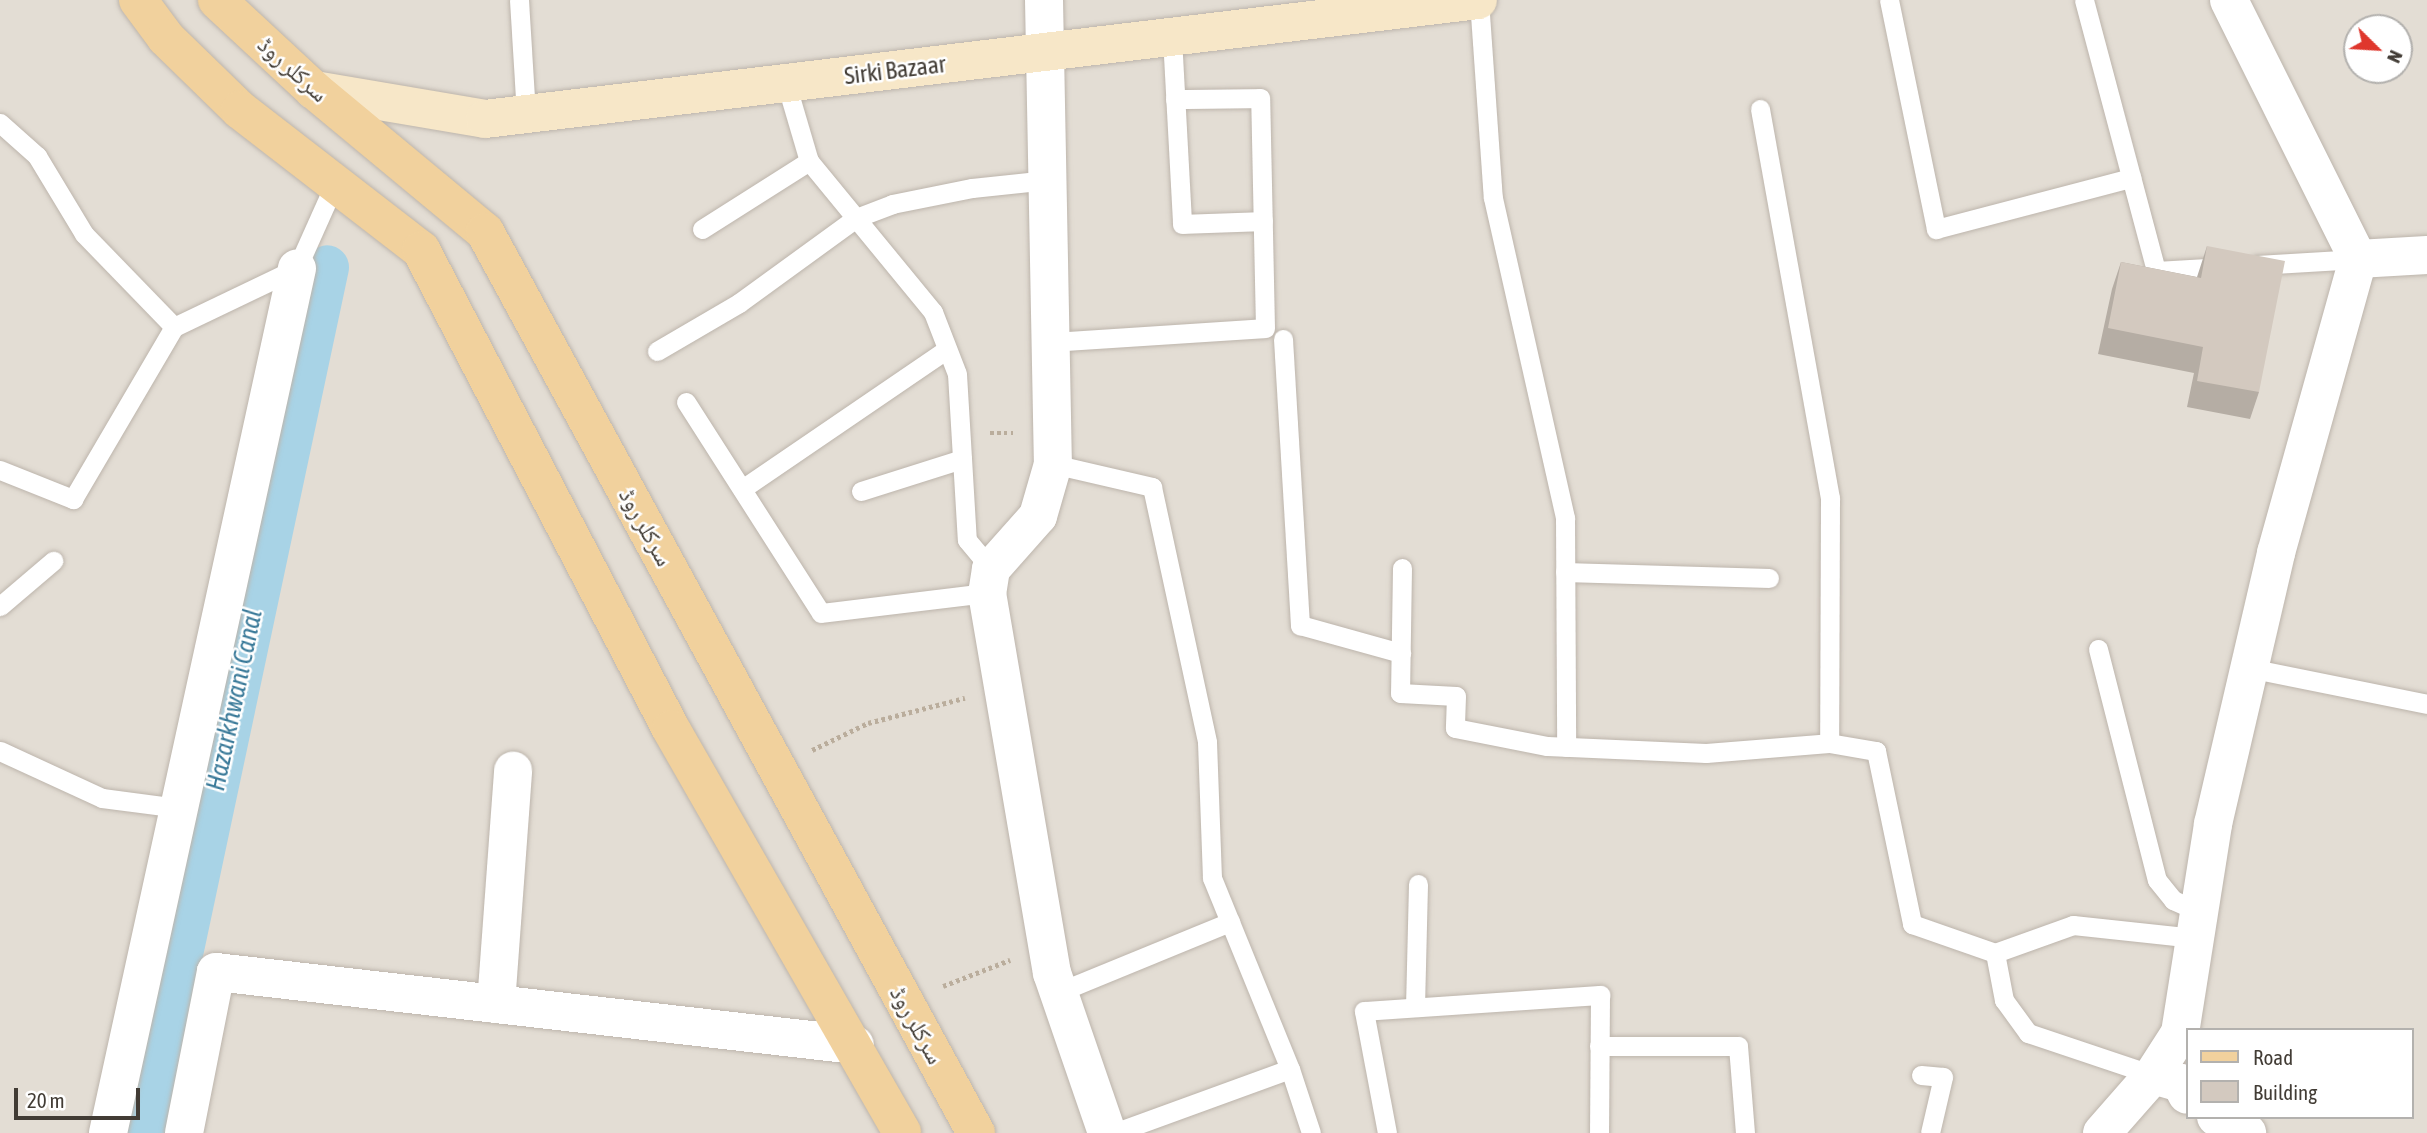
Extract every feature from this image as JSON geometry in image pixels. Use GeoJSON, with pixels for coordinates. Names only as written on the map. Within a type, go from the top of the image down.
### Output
{"type":"FeatureCollection","features":[{"type":"Feature","properties":{"kind":"main road"},"geometry":{"type":"LineString","coordinates":[[138,0],[166,38],[240,110],[421,250],[671,729],[855,1045],[902,1133]]}},
{"type":"Feature","properties":{"kind":"main road","name":"سرکلر روڈ"},"geometry":{"type":"LineString","coordinates":[[217,0],[314,90],[485,232],[976,1133]]}},
{"type":"Feature","properties":{"kind":"main road","name":"Sirki Bazaar"},"geometry":{"type":"LineString","coordinates":[[314,90],[485,119],[1172,37],[1263,13],[1479,0]]}},
{"type":"Feature","properties":{"kind":"main road"},"geometry":{"type":"LineString","coordinates":[[285,145],[314,90]]}},
{"type":"Feature","properties":{"kind":"main road"},"geometry":{"type":"LineString","coordinates":[[421,250],[455,208]]}},
{"type":"Feature","properties":{"kind":"street"},"geometry":{"type":"LineString","coordinates":[[1044,0],[1052,449],[1038,516],[989,581],[1003,688],[1048,949],[1059,992],[1107,1133]]}},
{"type":"Feature","properties":{"kind":"street"},"geometry":{"type":"LineString","coordinates":[[2102,1133],[2153,1076],[2180,1033],[2213,824],[2249,668],[2358,259],[2229,0]]}},
{"type":"Feature","properties":{"kind":"street"},"geometry":{"type":"LineString","coordinates":[[2358,259],[2427,255]]}},
{"type":"Feature","properties":{"kind":"street"},"geometry":{"type":"LineString","coordinates":[[108,1133],[297,268]]}},
{"type":"Feature","properties":{"kind":"street"},"geometry":{"type":"LineString","coordinates":[[496,1004],[513,771]]}},
{"type":"Feature","properties":{"kind":"street"},"geometry":{"type":"LineString","coordinates":[[184,1133],[216,972],[855,1045]]}},
{"type":"Feature","properties":{"kind":"street"},"geometry":{"type":"LineString","coordinates":[[2153,1076],[2181,1083],[2186,1093]]}},
{"type":"Feature","properties":{"kind":"street"},"geometry":{"type":"LineString","coordinates":[[2220,1119],[2247,1133]]}},
{"type":"Feature","properties":{"kind":"lane"},"geometry":{"type":"LineString","coordinates":[[519,0],[526,114]]}},
{"type":"Feature","properties":{"kind":"lane"},"geometry":{"type":"LineString","coordinates":[[1479,0],[1493,198],[1565,518],[1566,747]]}},
{"type":"Feature","properties":{"kind":"lane"},"geometry":{"type":"LineString","coordinates":[[1889,0],[1936,229],[2132,178]]}},
{"type":"Feature","properties":{"kind":"lane"},"geometry":{"type":"LineString","coordinates":[[2084,0],[2156,271],[2358,259]]}},
{"type":"Feature","properties":{"kind":"lane"},"geometry":{"type":"LineString","coordinates":[[1172,37],[1182,224],[1263,221]]}},
{"type":"Feature","properties":{"kind":"lane"},"geometry":{"type":"LineString","coordinates":[[686,402],[821,613],[989,581],[967,540],[957,374],[933,312],[809,161],[786,83]]}},
{"type":"Feature","properties":{"kind":"lane"},"geometry":{"type":"LineString","coordinates":[[1051,342],[1265,328],[1260,98],[1175,99]]}},
{"type":"Feature","properties":{"kind":"lane"},"geometry":{"type":"LineString","coordinates":[[1760,109],[1830,498],[1829,743]]}},
{"type":"Feature","properties":{"kind":"lane"},"geometry":{"type":"LineString","coordinates":[[0,122],[37,156],[84,234],[174,327]]}},
{"type":"Feature","properties":{"kind":"lane"},"geometry":{"type":"LineString","coordinates":[[702,229],[809,161]]}},
{"type":"Feature","properties":{"kind":"lane"},"geometry":{"type":"LineString","coordinates":[[657,351],[739,303],[856,218],[892,204],[972,188],[1048,180]]}},
{"type":"Feature","properties":{"kind":"lane"},"geometry":{"type":"LineString","coordinates":[[0,470],[73,499],[174,327],[297,268],[335,183]]}},
{"type":"Feature","properties":{"kind":"lane"},"geometry":{"type":"LineString","coordinates":[[1283,339],[1300,625],[1401,653]]}},
{"type":"Feature","properties":{"kind":"lane"},"geometry":{"type":"LineString","coordinates":[[742,489],[947,349]]}},
{"type":"Feature","properties":{"kind":"lane"},"geometry":{"type":"LineString","coordinates":[[1052,449],[1152,487],[1207,742],[1212,878],[1290,1069],[1311,1133]]}},
{"type":"Feature","properties":{"kind":"lane"},"geometry":{"type":"LineString","coordinates":[[861,491],[962,459]]}},
{"type":"Feature","properties":{"kind":"lane"},"geometry":{"type":"LineString","coordinates":[[0,606],[53,561]]}},
{"type":"Feature","properties":{"kind":"lane"},"geometry":{"type":"LineString","coordinates":[[1402,568],[1400,693],[1455,696],[1455,728],[1566,747],[1706,754],[1829,743],[1876,751],[1912,924],[1995,953],[2073,925],[2196,925]]}},
{"type":"Feature","properties":{"kind":"lane"},"geometry":{"type":"LineString","coordinates":[[1565,572],[1769,578]]}},
{"type":"Feature","properties":{"kind":"lane"},"geometry":{"type":"LineString","coordinates":[[2098,649],[2157,880],[2196,925]]}},
{"type":"Feature","properties":{"kind":"lane"},"geometry":{"type":"LineString","coordinates":[[2249,668],[2425,697]]}},
{"type":"Feature","properties":{"kind":"lane"},"geometry":{"type":"LineString","coordinates":[[0,751],[102,798],[179,808]]}},
{"type":"Feature","properties":{"kind":"lane"},"geometry":{"type":"LineString","coordinates":[[1415,1007],[1418,884]]}},
{"type":"Feature","properties":{"kind":"lane"},"geometry":{"type":"LineString","coordinates":[[1059,992],[1230,922]]}},
{"type":"Feature","properties":{"kind":"lane"},"geometry":{"type":"LineString","coordinates":[[1995,953],[2004,1000],[2028,1032],[2153,1076]]}},
{"type":"Feature","properties":{"kind":"lane"},"geometry":{"type":"LineString","coordinates":[[1387,1133],[1364,1011],[1600,995],[1599,1133]]}},
{"type":"Feature","properties":{"kind":"lane"},"geometry":{"type":"LineString","coordinates":[[1599,1046],[1738,1046],[1745,1133]]}},
{"type":"Feature","properties":{"kind":"lane"},"geometry":{"type":"LineString","coordinates":[[1114,1133],[1290,1069]]}},
{"type":"Feature","properties":{"kind":"lane"},"geometry":{"type":"LineString","coordinates":[[1921,1075],[1943,1077],[1930,1133]]}},
{"type":"Feature","properties":{"kind":"path"},"geometry":{"type":"LineString","coordinates":[[960,433],[1052,449]]}},
{"type":"Feature","properties":{"kind":"path"},"geometry":{"type":"LineString","coordinates":[[776,767],[868,723],[1003,688]]}},
{"type":"Feature","properties":{"kind":"path"},"geometry":{"type":"LineString","coordinates":[[906,1004],[977,969],[1048,949]]}},
{"type":"Feature","properties":{"kind":"shaded area"},"geometry":{"type":"Polygon","coordinates":[[[0,0],[2427,0],[2427,1133],[0,1133],[0,0]]]}},
{"type":"Feature","properties":{"kind":"building"},"geometry":{"type":"Polygon","coordinates":[[[2207,246],[2285,261],[2259,392],[2197,381],[2203,347],[2108,328],[2121,262],[2201,278],[2207,246]]]}},
{"type":"Feature","properties":{"kind":"waterway","name":"Hazarkhwani Canal"},"geometry":{"type":"LineString","coordinates":[[143,1133],[327,267]]}}]}
